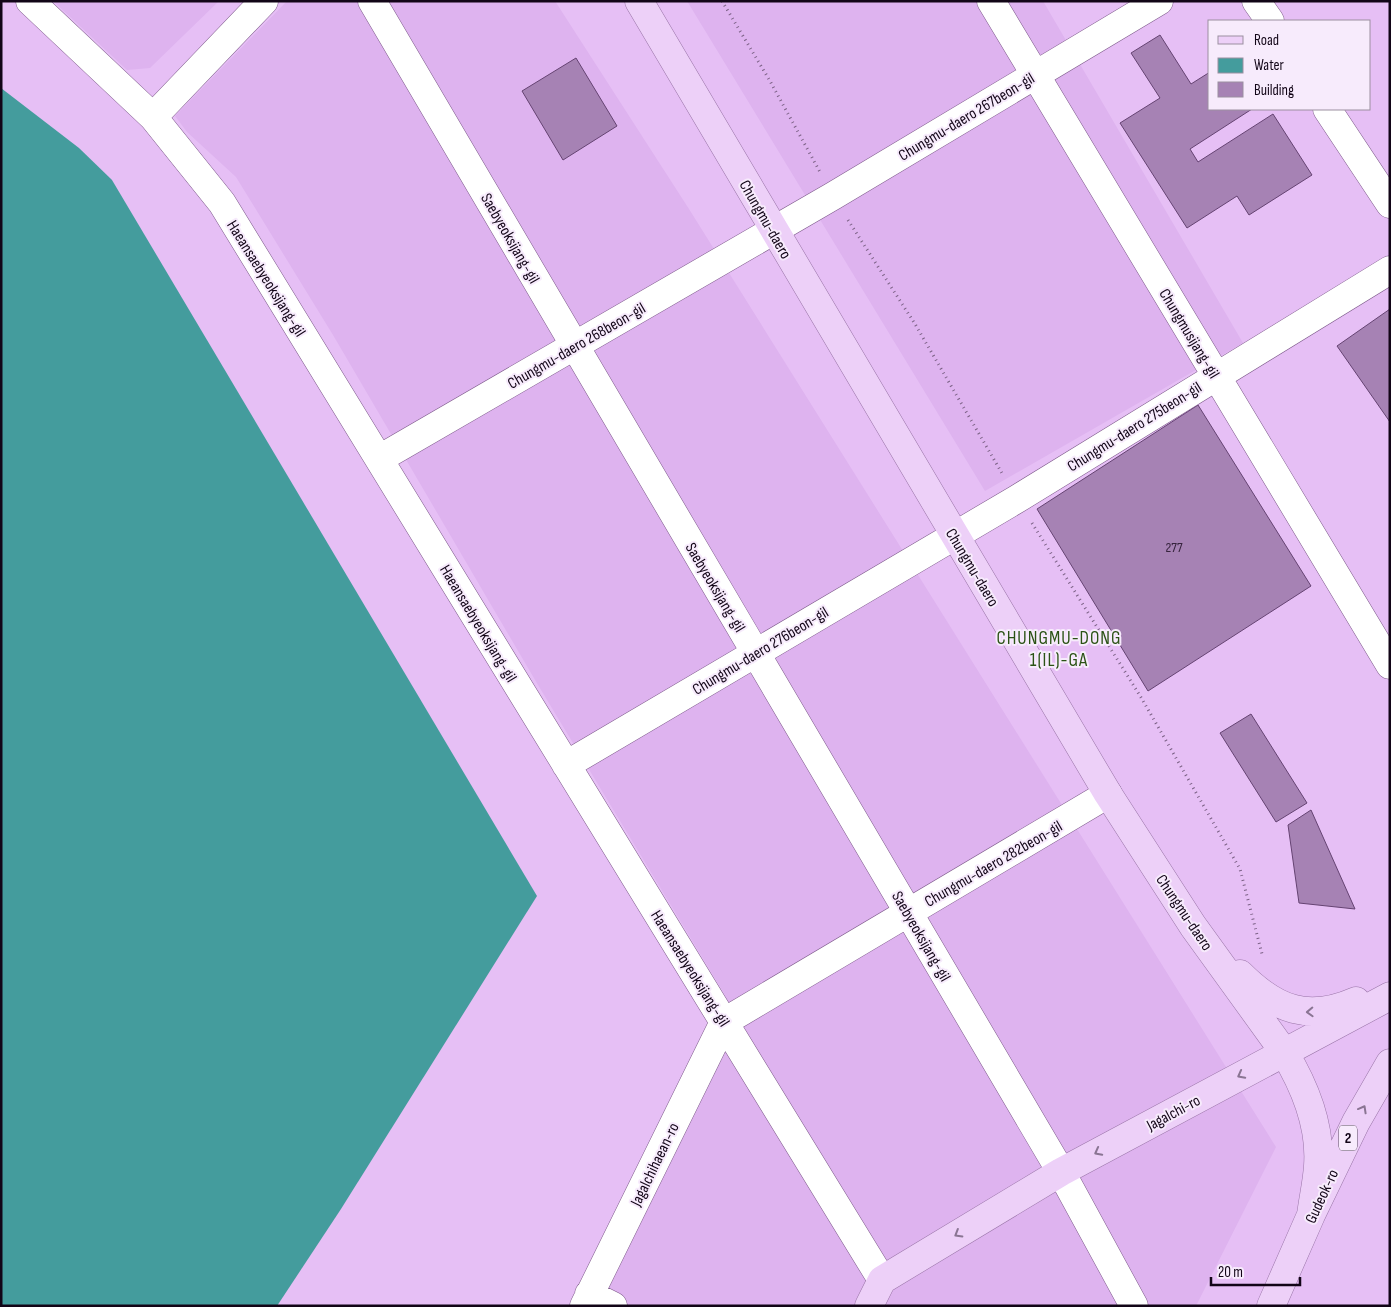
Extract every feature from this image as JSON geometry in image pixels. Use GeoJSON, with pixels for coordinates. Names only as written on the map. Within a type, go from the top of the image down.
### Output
{"type":"FeatureCollection","features":[{"type":"Feature","properties":{"kind":"main road","name":"Chungmu-daero"},"geometry":{"type":"LineString","coordinates":[[639,1],[772,230],[1108,794],[1192,926],[1284,1052],[1304,1089],[1315,1129],[1318,1164],[1311,1216]]}},
{"type":"Feature","properties":{"kind":"main road"},"geometry":{"type":"LineString","coordinates":[[1192,926],[1247,981],[1275,1003],[1299,1012],[1321,1011],[1348,1005],[1390,987]]}},
{"type":"Feature","properties":{"kind":"main road","name":"Jagalchi-ro"},"geometry":{"type":"LineString","coordinates":[[882,1280],[1061,1172],[1390,996]]}},
{"type":"Feature","properties":{"kind":"main road"},"geometry":{"type":"LineString","coordinates":[[1284,1052],[1303,1055],[1327,1049],[1355,1034],[1390,1010]]}},
{"type":"Feature","properties":{"kind":"main road","name":"Gudeok-ro"},"geometry":{"type":"LineString","coordinates":[[1272,1306],[1311,1216],[1356,1122],[1390,1063]]}},
{"type":"Feature","properties":{"kind":"main road"},"geometry":{"type":"LineString","coordinates":[[869,1306],[882,1280]]}},
{"type":"Feature","properties":{"kind":"street","name":"Haeansaebyeoksijang-gil"},"geometry":{"type":"LineString","coordinates":[[30,1],[153,117],[222,203],[882,1280]]}},
{"type":"Feature","properties":{"kind":"street"},"geometry":{"type":"LineString","coordinates":[[153,117],[264,1]]}},
{"type":"Feature","properties":{"kind":"street","name":"Saebyeoksijang-gil"},"geometry":{"type":"LineString","coordinates":[[372,1],[1061,1172]]}},
{"type":"Feature","properties":{"kind":"street","name":"Chungmusijang-gil"},"geometry":{"type":"LineString","coordinates":[[991,1],[1390,665]]}},
{"type":"Feature","properties":{"kind":"street","name":"Chungmu-daero 267beon-gil"},"geometry":{"type":"LineString","coordinates":[[772,230],[833,196],[1159,1]]}},
{"type":"Feature","properties":{"kind":"street"},"geometry":{"type":"LineString","coordinates":[[1256,1],[1269,20]]}},
{"type":"Feature","properties":{"kind":"street"},"geometry":{"type":"LineString","coordinates":[[1328,110],[1390,204]]}},
{"type":"Feature","properties":{"kind":"street","name":"Chungmu-daero 268beon-gil"},"geometry":{"type":"LineString","coordinates":[[379,459],[772,230]]}},
{"type":"Feature","properties":{"kind":"street","name":"Chungmu-daero 275beon-gil"},"geometry":{"type":"LineString","coordinates":[[954,534],[1017,499],[1390,270]]}},
{"type":"Feature","properties":{"kind":"street","name":"Chungmu-daero 276beon-gil"},"geometry":{"type":"LineString","coordinates":[[566,765],[954,534]]}},
{"type":"Feature","properties":{"kind":"street","name":"Chungmu-daero 282beon-gil"},"geometry":{"type":"LineString","coordinates":[[724,1022],[1108,794]]}},
{"type":"Feature","properties":{"kind":"street","name":"Jagalchihaean-ro"},"geometry":{"type":"LineString","coordinates":[[595,1302],[724,1022]]}},
{"type":"Feature","properties":{"kind":"street"},"geometry":{"type":"LineString","coordinates":[[1061,1172],[1134,1306]]}},
{"type":"Feature","properties":{"kind":"shaded area"},"geometry":{"type":"Polygon","coordinates":[[[53,1],[219,1],[150,68],[127,70],[53,1]]]}},
{"type":"Feature","properties":{"kind":"shaded area"},"geometry":{"type":"Polygon","coordinates":[[[287,1],[555,1],[689,209],[1276,1147],[1196,1306],[600,1306],[738,1027],[725,995],[538,685],[333,335],[236,177],[187,132],[175,116],[287,1]]]}},
{"type":"Feature","properties":{"kind":"shaded area"},"geometry":{"type":"Polygon","coordinates":[[[687,1],[1043,1],[1243,343],[985,491],[687,1]]]}},
{"type":"Feature","properties":{"kind":"water"},"geometry":{"type":"Polygon","coordinates":[[[1,88],[79,148],[112,180],[537,896],[341,1209],[277,1306],[1,1306],[1,88]]]}},
{"type":"Feature","properties":{"kind":"building"},"geometry":{"type":"Polygon","coordinates":[[[1160,35],[1191,84],[1208,73],[1208,110],[1250,110],[1190,149],[1198,162],[1273,114],[1312,175],[1249,215],[1237,196],[1187,228],[1120,123],[1160,98],[1131,53],[1160,35]]]}},
{"type":"Feature","properties":{"kind":"building"},"geometry":{"type":"Polygon","coordinates":[[[576,58],[617,126],[563,160],[522,91],[576,58]]]}},
{"type":"Feature","properties":{"kind":"building"},"geometry":{"type":"Polygon","coordinates":[[[1390,309],[1390,422],[1337,346],[1390,309]]]}},
{"type":"Feature","properties":{"kind":"building"},"geometry":{"type":"Polygon","coordinates":[[[1198,405],[1311,586],[1148,691],[1037,509],[1198,405]]]}},
{"type":"Feature","properties":{"kind":"building"},"geometry":{"type":"Polygon","coordinates":[[[1251,714],[1307,803],[1276,822],[1220,733],[1251,714]]]}},
{"type":"Feature","properties":{"kind":"building"},"geometry":{"type":"Polygon","coordinates":[[[1311,810],[1355,909],[1299,903],[1288,825],[1311,810]]]}},
{"type":"Feature","properties":{"kind":"district","name":"CHUNGMU-DONG 1(IL)-GA"},"geometry":{"type":"Point","coordinates":[1059,648]}}]}
